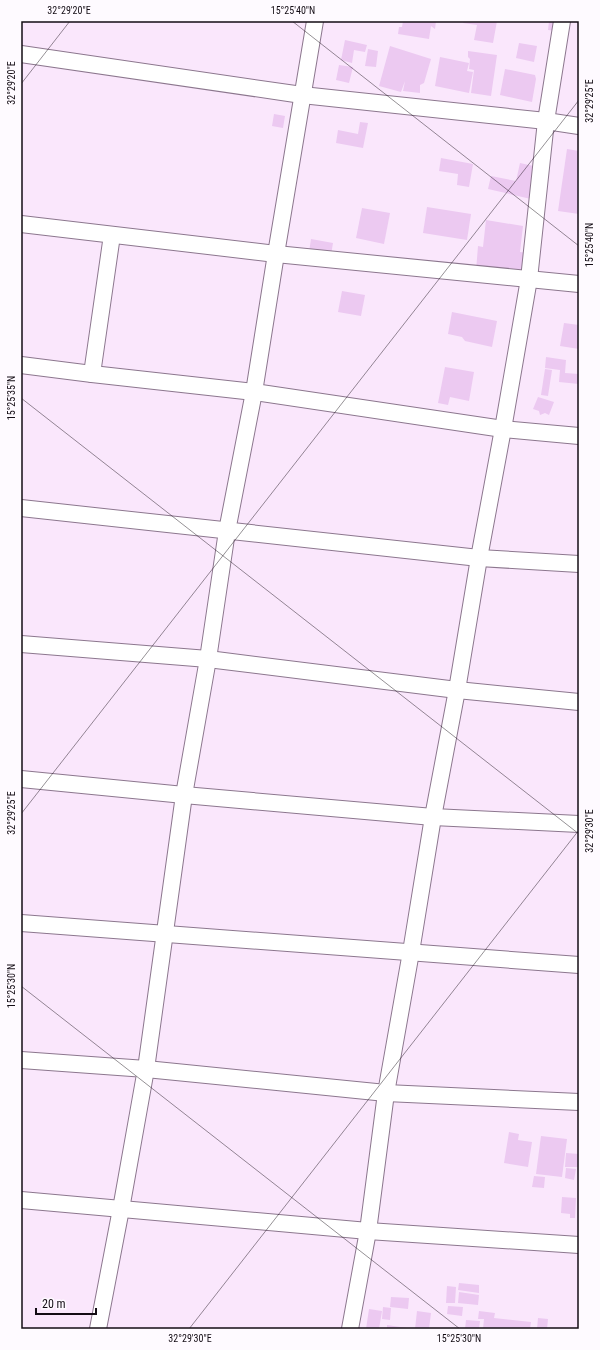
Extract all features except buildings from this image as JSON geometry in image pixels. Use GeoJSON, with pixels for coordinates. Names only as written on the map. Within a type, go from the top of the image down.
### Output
{"type":"FeatureCollection","features":[{"type":"Feature","properties":{"kind":"street"},"geometry":{"type":"LineString","coordinates":[[98,1329],[146,1069],[184,795],[208,659],[227,531],[254,392],[315,21]]}},
{"type":"Feature","properties":{"kind":"street"},"geometry":{"type":"LineString","coordinates":[[350,1329],[368,1231],[386,1093],[433,816],[457,690],[529,279],[546,121],[562,21]]}},
{"type":"Feature","properties":{"kind":"street"},"geometry":{"type":"LineString","coordinates":[[21,54],[302,95],[546,121],[579,126]]}},
{"type":"Feature","properties":{"kind":"street"},"geometry":{"type":"LineString","coordinates":[[21,224],[276,254],[579,284]]}},
{"type":"Feature","properties":{"kind":"street"},"geometry":{"type":"LineString","coordinates":[[92,374],[112,235]]}},
{"type":"Feature","properties":{"kind":"street"},"geometry":{"type":"LineString","coordinates":[[21,365],[254,392],[503,429],[579,436]]}},
{"type":"Feature","properties":{"kind":"street"},"geometry":{"type":"LineString","coordinates":[[21,508],[479,558],[579,564]]}},
{"type":"Feature","properties":{"kind":"street"},"geometry":{"type":"LineString","coordinates":[[21,644],[208,659],[457,690],[579,702]]}},
{"type":"Feature","properties":{"kind":"street"},"geometry":{"type":"LineString","coordinates":[[21,779],[184,795],[433,816],[579,824]]}},
{"type":"Feature","properties":{"kind":"street"},"geometry":{"type":"LineString","coordinates":[[21,923],[579,965]]}},
{"type":"Feature","properties":{"kind":"street"},"geometry":{"type":"LineString","coordinates":[[21,1060],[146,1069],[386,1093],[579,1102]]}},
{"type":"Feature","properties":{"kind":"street"},"geometry":{"type":"LineString","coordinates":[[21,1200],[368,1231],[579,1245]]}}]}
